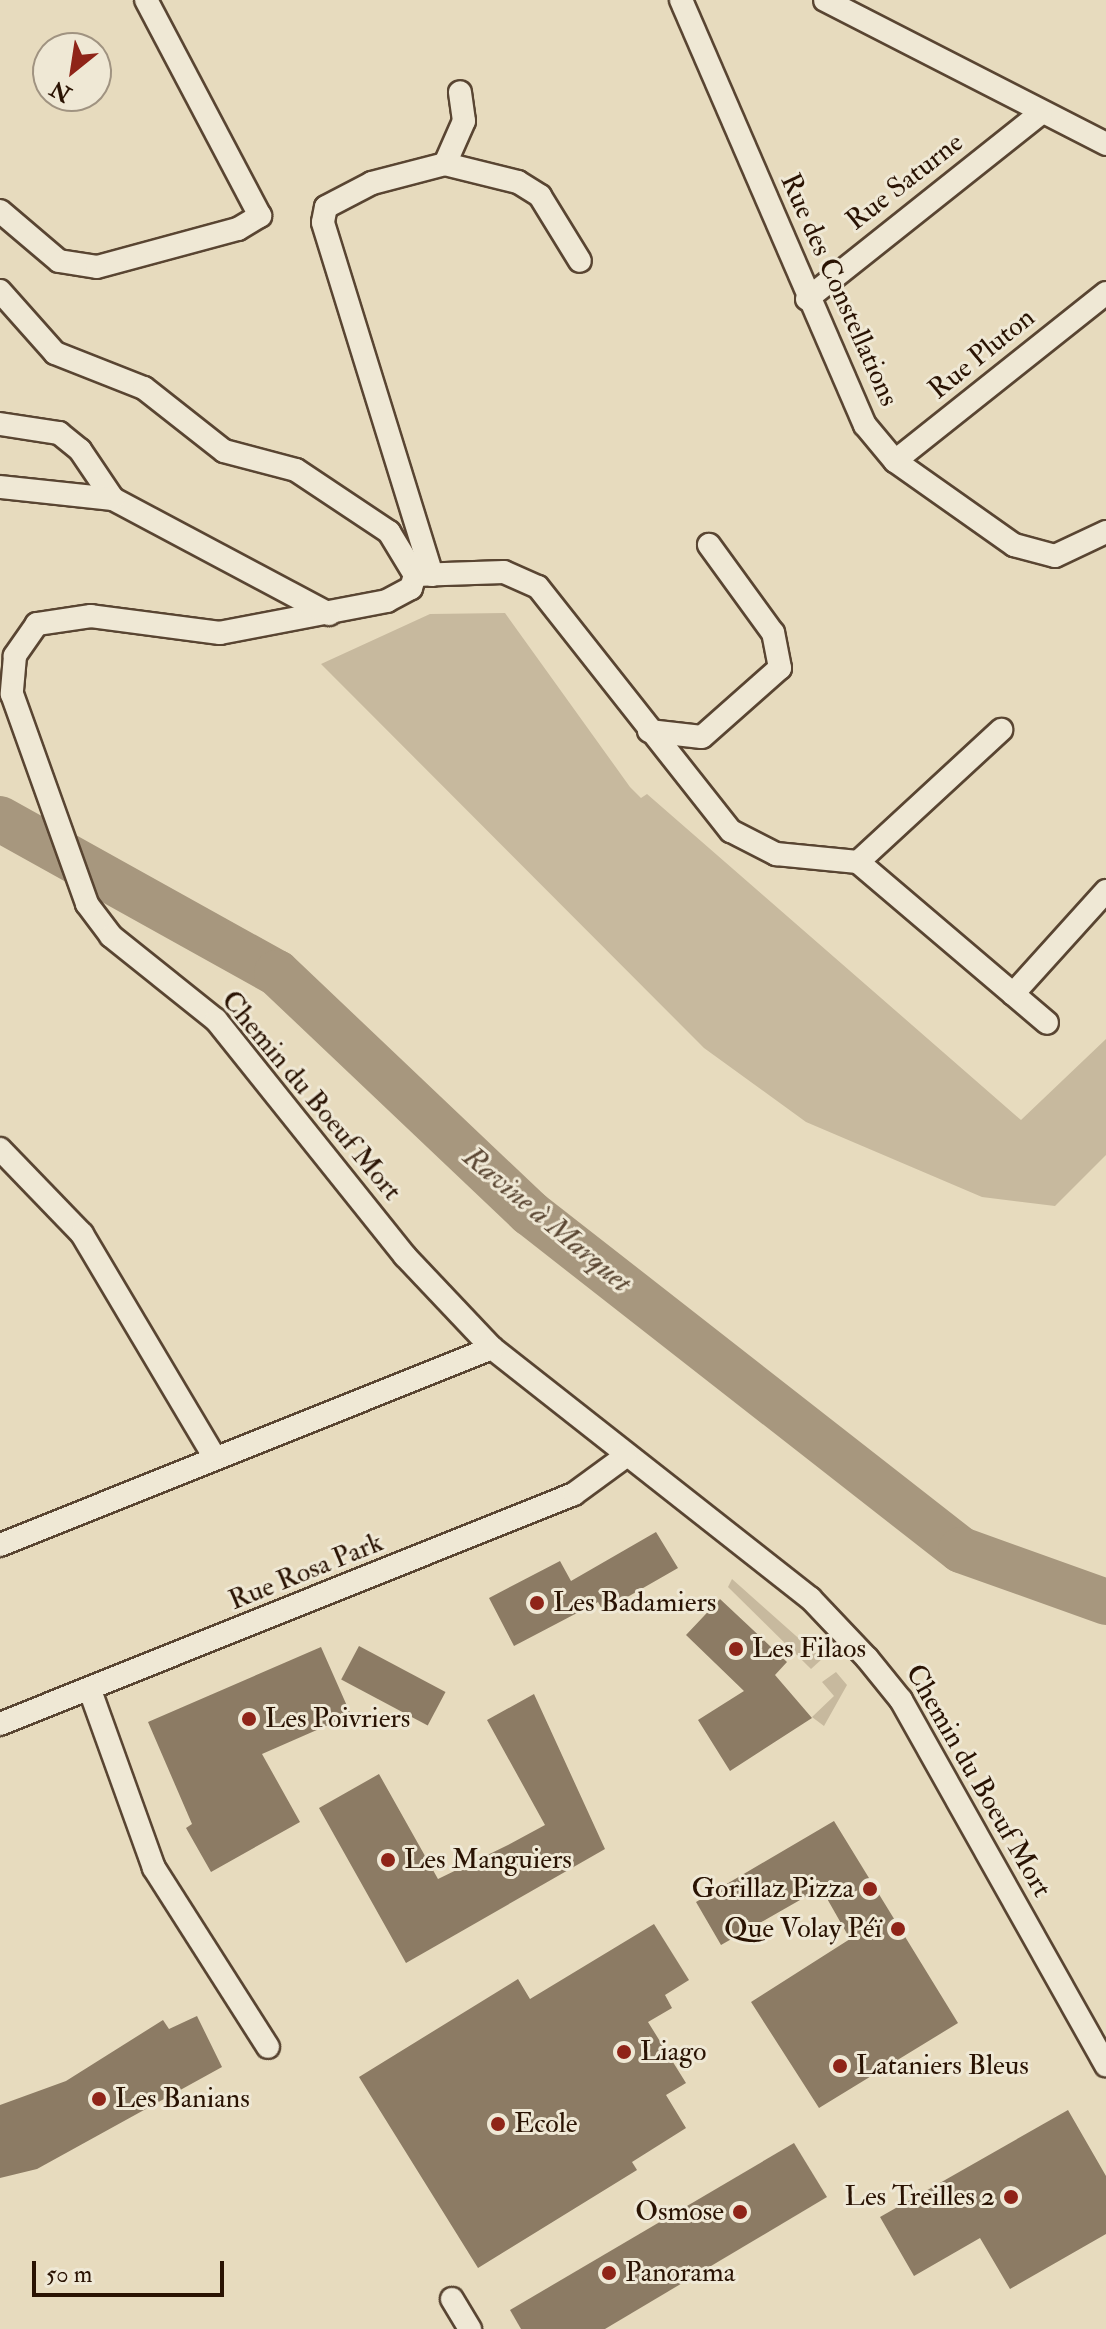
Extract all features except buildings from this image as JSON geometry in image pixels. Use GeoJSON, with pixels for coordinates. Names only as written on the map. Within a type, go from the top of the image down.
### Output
{"type":"FeatureCollection","features":[{"type":"Feature","properties":{"kind":"street"},"geometry":{"type":"LineString","coordinates":[[0,211],[59,261],[97,267],[238,229],[260,216],[146,0]]}},
{"type":"Feature","properties":{"kind":"street","name":"Rue des Constellations"},"geometry":{"type":"LineString","coordinates":[[681,0],[807,299],[865,425],[895,461],[1014,545],[1055,556],[1106,532]]}},
{"type":"Feature","properties":{"kind":"street"},"geometry":{"type":"LineString","coordinates":[[825,0],[1106,144]]}},
{"type":"Feature","properties":{"kind":"street"},"geometry":{"type":"LineString","coordinates":[[445,164],[464,121],[460,92]]}},
{"type":"Feature","properties":{"kind":"street","name":"Rue Saturne"},"geometry":{"type":"LineString","coordinates":[[807,299],[1041,113]]}},
{"type":"Feature","properties":{"kind":"street"},"geometry":{"type":"LineString","coordinates":[[424,575],[323,222],[326,207],[346,194],[445,164],[518,182],[540,196],[580,261]]}},
{"type":"Feature","properties":{"kind":"street"},"geometry":{"type":"LineString","coordinates":[[0,291],[55,353],[144,388],[224,451],[296,470],[389,532],[424,575]]}},
{"type":"Feature","properties":{"kind":"street","name":"Rue Pluton"},"geometry":{"type":"LineString","coordinates":[[895,461],[1106,293]]}},
{"type":"Feature","properties":{"kind":"street"},"geometry":{"type":"LineString","coordinates":[[0,424],[59,433],[80,450],[113,499]]}},
{"type":"Feature","properties":{"kind":"street"},"geometry":{"type":"LineString","coordinates":[[0,487],[113,499],[329,614]]}},
{"type":"Feature","properties":{"kind":"street"},"geometry":{"type":"LineString","coordinates":[[649,731],[702,737],[780,668],[773,633],[709,545]]}},
{"type":"Feature","properties":{"kind":"street"},"geometry":{"type":"LineString","coordinates":[[424,575],[504,572],[538,587],[731,831],[752,846],[858,862],[1047,1023]]}},
{"type":"Feature","properties":{"kind":"street","name":"Chemin du Boeuf Mort"},"geometry":{"type":"LineString","coordinates":[[424,575],[399,597],[329,614],[220,633],[91,616],[37,624],[15,656],[12,694],[87,904],[111,936],[216,1020],[405,1256],[492,1348],[810,1598],[901,1700],[1106,2065]]}},
{"type":"Feature","properties":{"kind":"street"},"geometry":{"type":"LineString","coordinates":[[858,862],[1001,730]]}},
{"type":"Feature","properties":{"kind":"street"},"geometry":{"type":"LineString","coordinates":[[1013,994],[1106,891]]}},
{"type":"Feature","properties":{"kind":"street"},"geometry":{"type":"LineString","coordinates":[[0,1149],[82,1234],[213,1455]]}},
{"type":"Feature","properties":{"kind":"street"},"geometry":{"type":"LineString","coordinates":[[0,1545],[213,1455],[492,1348]]}},
{"type":"Feature","properties":{"kind":"street","name":"Rue Rosa Park"},"geometry":{"type":"LineString","coordinates":[[0,1724],[91,1693],[574,1494],[626,1456]]}},
{"type":"Feature","properties":{"kind":"street"},"geometry":{"type":"LineString","coordinates":[[91,1693],[154,1868],[268,2047]]}},
{"type":"Feature","properties":{"kind":"street"},"geometry":{"type":"LineString","coordinates":[[452,2299],[470,2329]]}},
{"type":"Feature","properties":{"kind":"shaded area"},"geometry":{"type":"Polygon","coordinates":[[[505,613],[641,798],[647,794],[1021,1120],[1106,1039],[1106,1155],[1055,1206],[982,1197],[806,1122],[704,1048],[321,664],[430,614],[505,613]]]}},
{"type":"Feature","properties":{"kind":"shaded area"},"geometry":{"type":"Polygon","coordinates":[[[732,1579],[822,1659],[811,1669],[728,1587],[732,1579]]]}},
{"type":"Feature","properties":{"kind":"shaded area"},"geometry":{"type":"Polygon","coordinates":[[[836,1672],[847,1685],[824,1726],[812,1717],[834,1696],[822,1682],[836,1672]]]}},
{"type":"Feature","properties":{"kind":"waterway","name":"Ravine à Marquet"},"geometry":{"type":"LineString","coordinates":[[0,819],[277,973],[530,1213],[961,1550],[1106,1602]]}},
{"type":"Feature","properties":{"kind":"place","name":"Les Badamiers"},"geometry":{"type":"Point","coordinates":[537,1603]}},
{"type":"Feature","properties":{"kind":"place","name":"Les Filaos"},"geometry":{"type":"Point","coordinates":[736,1649]}},
{"type":"Feature","properties":{"kind":"place","name":"Les Poivriers"},"geometry":{"type":"Point","coordinates":[249,1719]}},
{"type":"Feature","properties":{"kind":"place","name":"Les Manguiers"},"geometry":{"type":"Point","coordinates":[388,1860]}},
{"type":"Feature","properties":{"kind":"place","name":"Gorillaz Pizza"},"geometry":{"type":"Point","coordinates":[870,1889]}},
{"type":"Feature","properties":{"kind":"place","name":"Que Volay Péï"},"geometry":{"type":"Point","coordinates":[898,1929]}},
{"type":"Feature","properties":{"kind":"place","name":"Liago"},"geometry":{"type":"Point","coordinates":[624,2052]}},
{"type":"Feature","properties":{"kind":"place","name":"Lataniers Bleus"},"geometry":{"type":"Point","coordinates":[840,2066]}},
{"type":"Feature","properties":{"kind":"place","name":"Les Banians"},"geometry":{"type":"Point","coordinates":[99,2099]}},
{"type":"Feature","properties":{"kind":"place","name":"Ecole"},"geometry":{"type":"Point","coordinates":[498,2124]}},
{"type":"Feature","properties":{"kind":"place","name":"Les Treilles 2"},"geometry":{"type":"Point","coordinates":[1011,2197]}},
{"type":"Feature","properties":{"kind":"place","name":"Osmose"},"geometry":{"type":"Point","coordinates":[740,2212]}},
{"type":"Feature","properties":{"kind":"place","name":"Panorama"},"geometry":{"type":"Point","coordinates":[609,2273]}}]}
